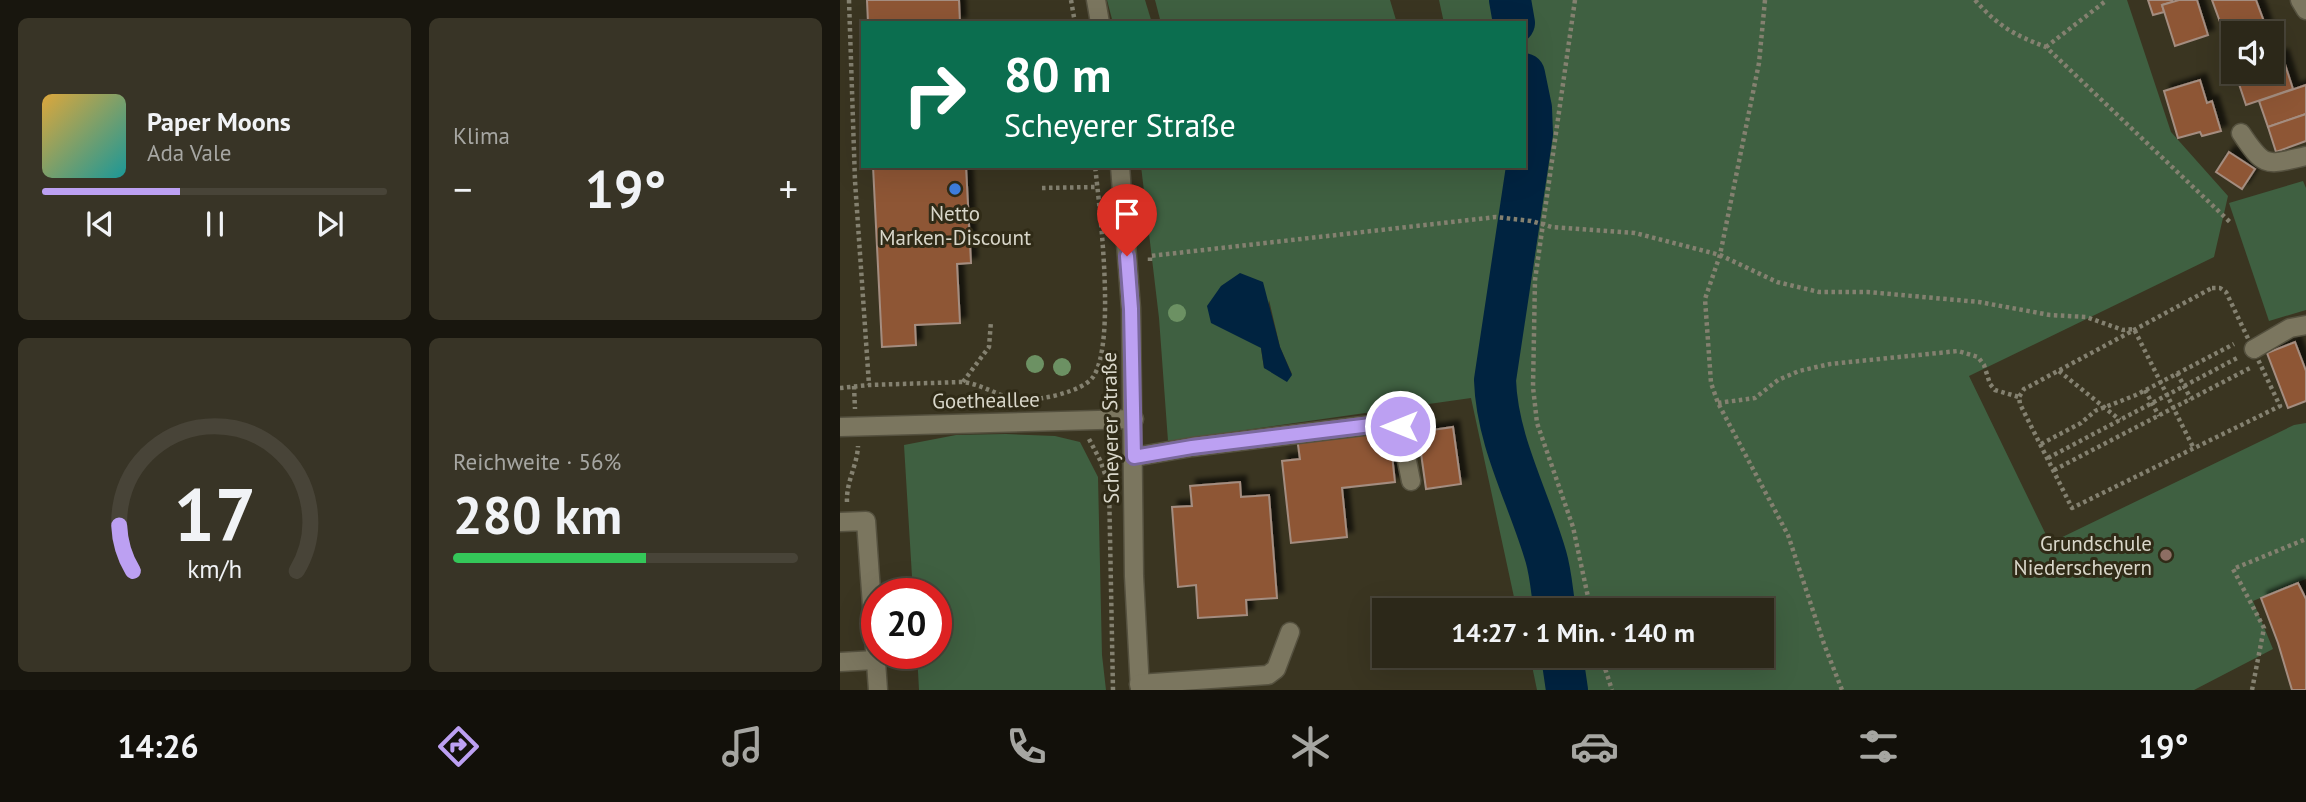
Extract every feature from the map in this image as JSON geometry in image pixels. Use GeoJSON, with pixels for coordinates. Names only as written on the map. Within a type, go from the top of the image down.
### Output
{"type":"FeatureCollection","features":[{"type":"Feature","properties":{"kind":"street"},"geometry":{"type":"LineString","coordinates":[[1096,0],[1100,21]]}},
{"type":"Feature","properties":{"kind":"street"},"geometry":{"type":"LineString","coordinates":[[2300,0],[2306,10]]}},
{"type":"Feature","properties":{"kind":"street"},"geometry":{"type":"LineString","coordinates":[[2241,133],[2254,153],[2268,163],[2306,156]]}},
{"type":"Feature","properties":{"kind":"street","name":"Scheyerer Straße"},"geometry":{"type":"LineString","coordinates":[[1120,168],[1131,309],[1134,576],[1140,687]]}},
{"type":"Feature","properties":{"kind":"street"},"geometry":{"type":"LineString","coordinates":[[2254,349],[2290,328],[2306,325]]}},
{"type":"Feature","properties":{"kind":"street","name":"Goetheallee"},"geometry":{"type":"LineString","coordinates":[[840,427],[1134,419]]}},
{"type":"Feature","properties":{"kind":"street"},"geometry":{"type":"LineString","coordinates":[[1134,457],[1192,447],[1387,423],[1400,426],[1411,481]]}},
{"type":"Feature","properties":{"kind":"street"},"geometry":{"type":"LineString","coordinates":[[840,522],[866,521],[870,578]]}},
{"type":"Feature","properties":{"kind":"street"},"geometry":{"type":"LineString","coordinates":[[1140,687],[1268,675],[1276,669],[1290,632]]}},
{"type":"Feature","properties":{"kind":"street"},"geometry":{"type":"LineString","coordinates":[[840,662],[861,661]]}},
{"type":"Feature","properties":{"kind":"street"},"geometry":{"type":"LineString","coordinates":[[876,669],[878,690]]}},
{"type":"Feature","properties":{"kind":"path"},"geometry":{"type":"LineString","coordinates":[[849,0],[855,181],[869,384]]}},
{"type":"Feature","properties":{"kind":"path"},"geometry":{"type":"LineString","coordinates":[[1071,0],[1075,21]]}},
{"type":"Feature","properties":{"kind":"path"},"geometry":{"type":"LineString","coordinates":[[1575,0],[1541,224],[1535,280],[1533,387],[1537,423],[1573,527],[1588,598]]}},
{"type":"Feature","properties":{"kind":"path"},"geometry":{"type":"LineString","coordinates":[[1765,0],[1759,63],[1720,255],[1705,299],[1711,383],[1718,404],[1788,535],[1842,690]]}},
{"type":"Feature","properties":{"kind":"path"},"geometry":{"type":"LineString","coordinates":[[1975,0],[1994,21],[2021,37],[2046,47],[2231,223]]}},
{"type":"Feature","properties":{"kind":"path"},"geometry":{"type":"LineString","coordinates":[[2046,47],[2107,0]]}},
{"type":"Feature","properties":{"kind":"path"},"geometry":{"type":"LineString","coordinates":[[840,388],[869,384],[962,382],[1004,397],[1025,400],[1055,395],[1079,387],[1092,379],[1102,356],[1105,325],[1095,168]]}},
{"type":"Feature","properties":{"kind":"path"},"geometry":{"type":"LineString","coordinates":[[1042,188],[1097,187]]}},
{"type":"Feature","properties":{"kind":"path"},"geometry":{"type":"LineString","coordinates":[[1151,270],[1150,257],[1496,217],[1531,220],[1552,228],[1635,233],[1720,255],[1776,282],[1819,292],[1868,292],[1979,302],[2050,315],[2086,317],[2123,330],[2134,330]]}},
{"type":"Feature","properties":{"kind":"path"},"geometry":{"type":"LineString","coordinates":[[2212,288],[2220,288],[2230,300],[2254,349],[2280,406],[2072,508],[2020,404],[2019,397],[2024,389],[2212,288]]}},
{"type":"Feature","properties":{"kind":"path"},"geometry":{"type":"LineString","coordinates":[[962,382],[989,347],[991,321]]}},
{"type":"Feature","properties":{"kind":"path"},"geometry":{"type":"LineString","coordinates":[[2134,330],[2194,449]]}},
{"type":"Feature","properties":{"kind":"path"},"geometry":{"type":"LineString","coordinates":[[2041,444],[2081,423],[2103,406],[2145,390],[2178,373],[2254,349]]}},
{"type":"Feature","properties":{"kind":"path"},"geometry":{"type":"LineString","coordinates":[[2048,458],[2254,349]]}},
{"type":"Feature","properties":{"kind":"path"},"geometry":{"type":"LineString","coordinates":[[2054,470],[2191,399],[2254,349]]}},
{"type":"Feature","properties":{"kind":"path"},"geometry":{"type":"LineString","coordinates":[[1718,404],[1755,398],[1778,380],[1799,371],[1830,364],[1958,351],[1978,357],[1984,365],[1990,384],[1996,390],[2019,397]]}},
{"type":"Feature","properties":{"kind":"path"},"geometry":{"type":"LineString","coordinates":[[2059,371],[2120,420]]}},
{"type":"Feature","properties":{"kind":"path"},"geometry":{"type":"LineString","coordinates":[[2178,373],[2191,399]]}},
{"type":"Feature","properties":{"kind":"path"},"geometry":{"type":"LineString","coordinates":[[2145,390],[2159,416]]}},
{"type":"Feature","properties":{"kind":"path"},"geometry":{"type":"LineString","coordinates":[[1089,438],[1108,485],[1113,690]]}},
{"type":"Feature","properties":{"kind":"path"},"geometry":{"type":"LineString","coordinates":[[2252,690],[2264,628],[2234,569],[2306,539]]}},
{"type":"Feature","properties":{"kind":"path"},"geometry":{"type":"LineString","coordinates":[[1605,668],[1612,690]]}},
{"type":"Feature","properties":{"kind":"green space"},"geometry":{"type":"Polygon","coordinates":[[[1107,0],[1145,0],[1151,21],[1112,21],[1107,0]]]}},
{"type":"Feature","properties":{"kind":"green space"},"geometry":{"type":"Polygon","coordinates":[[[1155,0],[1390,0],[1396,20],[1392,21],[1160,21],[1155,0]]]}},
{"type":"Feature","properties":{"kind":"green space"},"geometry":{"type":"Polygon","coordinates":[[[1439,0],[2127,0],[2171,132],[2228,196],[2214,257],[1969,376],[2050,543],[2294,425],[2306,423],[2306,579],[2253,601],[2273,649],[2194,690],[1537,690],[1532,668],[1774,668],[1774,598],[1514,598],[1471,398],[1168,441],[1159,318],[1141,168],[1526,168],[1526,21],[1444,21],[1439,0]],[[1269,300],[1261,349],[1264,368],[1292,374],[1280,347],[1269,300]]]}},
{"type":"Feature","properties":{"kind":"green space"},"geometry":{"type":"Polygon","coordinates":[[[2303,181],[2306,188],[2306,310],[2269,321],[2229,203],[2303,181]]]}},
{"type":"Feature","properties":{"kind":"green space"},"geometry":{"type":"Polygon","coordinates":[[[956,435],[1055,436],[1080,442],[1098,477],[1102,655],[1106,690],[919,690],[918,669],[952,669],[952,578],[912,578],[904,445],[956,435]]]}},
{"type":"Feature","properties":{"kind":"water"},"geometry":{"type":"Polygon","coordinates":[[[1240,273],[1263,282],[1280,347],[1292,375],[1287,382],[1264,368],[1261,348],[1211,323],[1207,306],[1221,286],[1240,273]]]}},
{"type":"Feature","properties":{"kind":"building"},"geometry":{"type":"Polygon","coordinates":[[[867,0],[959,0],[960,21],[868,21],[867,0]]]}},
{"type":"Feature","properties":{"kind":"building"},"geometry":{"type":"Polygon","coordinates":[[[2148,0],[2173,2],[2162,5],[2164,12],[2153,15],[2148,0]]]}},
{"type":"Feature","properties":{"kind":"building"},"geometry":{"type":"Polygon","coordinates":[[[2179,0],[2197,0],[2208,35],[2175,46],[2162,5],[2179,0]]]}},
{"type":"Feature","properties":{"kind":"building"},"geometry":{"type":"Polygon","coordinates":[[[2212,0],[2256,0],[2264,21],[2221,21],[2221,25],[2212,0]]]}},
{"type":"Feature","properties":{"kind":"building"},"geometry":{"type":"Polygon","coordinates":[[[2284,61],[2293,89],[2246,105],[2239,84],[2284,84],[2284,61]]]}},
{"type":"Feature","properties":{"kind":"building"},"geometry":{"type":"Polygon","coordinates":[[[2200,80],[2207,103],[2212,101],[2221,131],[2202,136],[2200,132],[2178,138],[2164,91],[2200,80]]]}},
{"type":"Feature","properties":{"kind":"building"},"geometry":{"type":"Polygon","coordinates":[[[2306,85],[2306,114],[2268,127],[2259,101],[2306,85]]]}},
{"type":"Feature","properties":{"kind":"building"},"geometry":{"type":"Polygon","coordinates":[[[2306,114],[2306,141],[2276,152],[2268,127],[2306,114]]]}},
{"type":"Feature","properties":{"kind":"building"},"geometry":{"type":"Polygon","coordinates":[[[2229,152],[2255,169],[2242,189],[2216,172],[2229,152]]]}},
{"type":"Feature","properties":{"kind":"building"},"geometry":{"type":"Polygon","coordinates":[[[873,168],[966,168],[971,263],[957,264],[960,323],[915,325],[916,345],[882,347],[873,168]]]}},
{"type":"Feature","properties":{"kind":"building"},"geometry":{"type":"Polygon","coordinates":[[[2295,342],[2306,371],[2306,401],[2288,408],[2267,353],[2295,342]]]}},
{"type":"Feature","properties":{"kind":"building"},"geometry":{"type":"Polygon","coordinates":[[[1453,427],[1461,484],[1426,489],[1418,432],[1453,427]]]}},
{"type":"Feature","properties":{"kind":"building"},"geometry":{"type":"Polygon","coordinates":[[[1389,428],[1395,482],[1342,488],[1347,537],[1291,543],[1282,461],[1300,459],[1297,438],[1389,428]]]}},
{"type":"Feature","properties":{"kind":"building"},"geometry":{"type":"Polygon","coordinates":[[[1240,482],[1241,497],[1269,495],[1277,598],[1246,600],[1247,615],[1198,618],[1196,585],[1178,587],[1172,507],[1192,506],[1190,486],[1240,482]]]}},
{"type":"Feature","properties":{"kind":"building"},"geometry":{"type":"Polygon","coordinates":[[[2298,583],[2306,599],[2306,690],[2292,690],[2261,598],[2298,583]]]}},
{"type":"Feature","properties":{"kind":"waterway"},"geometry":{"type":"LineString","coordinates":[[1510,0],[1514,21]]}},
{"type":"Feature","properties":{"kind":"waterway"},"geometry":{"type":"LineString","coordinates":[[1526,84],[1532,134],[1495,380],[1501,426],[1546,557],[1553,598]]}},
{"type":"Feature","properties":{"kind":"waterway"},"geometry":{"type":"LineString","coordinates":[[1564,668],[1567,690]]}},
{"type":"Feature","properties":{"kind":"place","name":"Netto Marken-Discount"},"geometry":{"type":"Point","coordinates":[955,189]}},
{"type":"Feature","properties":{"kind":"place","name":"Grundschule Niederscheyern"},"geometry":{"type":"Point","coordinates":[2166,555]}},
{"type":"Feature","properties":{"kind":"route"},"geometry":{"type":"LineString","coordinates":[[1127,256],[1131,309],[1134,457],[1192,447],[1387,423],[1400,426]]}}]}
